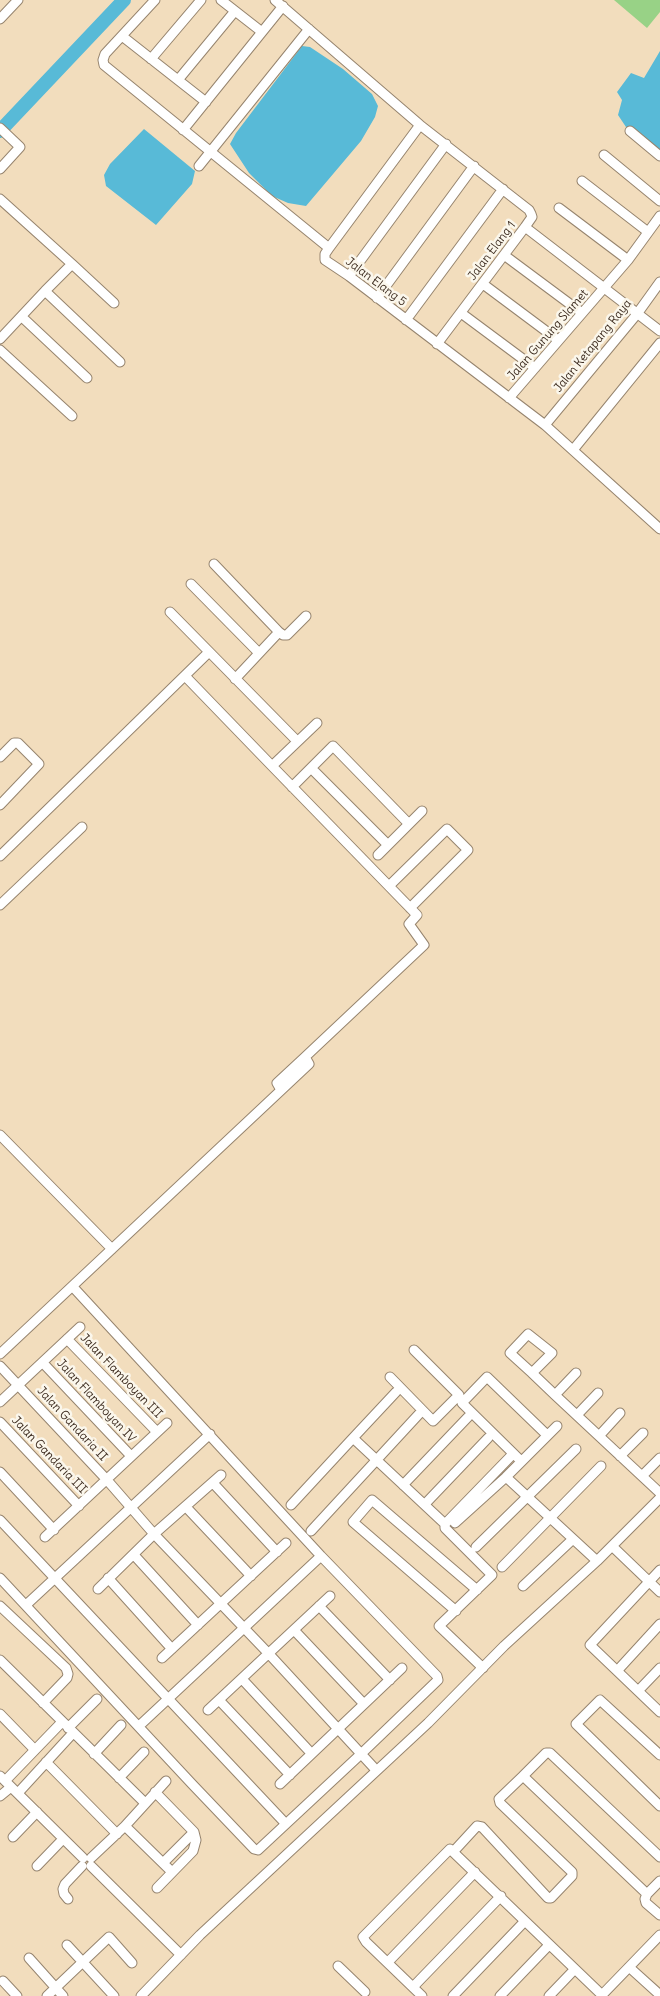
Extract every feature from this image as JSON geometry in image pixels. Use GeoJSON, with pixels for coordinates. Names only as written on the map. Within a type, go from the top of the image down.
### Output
{"type":"FeatureCollection","features":[{"type":"Feature","properties":{"kind":"street"},"geometry":{"type":"LineString","coordinates":[[0,18],[18,0]]}},
{"type":"Feature","properties":{"kind":"street"},"geometry":{"type":"LineString","coordinates":[[155,0],[105,54],[104,65],[329,248],[420,125]]}},
{"type":"Feature","properties":{"kind":"street"},"geometry":{"type":"LineString","coordinates":[[151,59],[201,0]]}},
{"type":"Feature","properties":{"kind":"street"},"geometry":{"type":"LineString","coordinates":[[221,0],[262,32]]}},
{"type":"Feature","properties":{"kind":"street","name":"Jalan Elang 1"},"geometry":{"type":"LineString","coordinates":[[275,0],[420,125],[529,210],[532,217],[437,344]]}},
{"type":"Feature","properties":{"kind":"street"},"geometry":{"type":"LineString","coordinates":[[183,130],[283,6]]}},
{"type":"Feature","properties":{"kind":"street"},"geometry":{"type":"LineString","coordinates":[[178,80],[236,11]]}},
{"type":"Feature","properties":{"kind":"street"},"geometry":{"type":"LineString","coordinates":[[199,166],[309,29]]}},
{"type":"Feature","properties":{"kind":"street"},"geometry":{"type":"LineString","coordinates":[[122,36],[206,102]]}},
{"type":"Feature","properties":{"kind":"street"},"geometry":{"type":"LineString","coordinates":[[0,169],[20,147],[3,131]]}},
{"type":"Feature","properties":{"kind":"street"},"geometry":{"type":"LineString","coordinates":[[630,131],[660,156]]}},
{"type":"Feature","properties":{"kind":"street"},"geometry":{"type":"LineString","coordinates":[[349,276],[446,144]]}},
{"type":"Feature","properties":{"kind":"street"},"geometry":{"type":"LineString","coordinates":[[604,155],[660,201]]}},
{"type":"Feature","properties":{"kind":"street"},"geometry":{"type":"LineString","coordinates":[[377,298],[474,166]]}},
{"type":"Feature","properties":{"kind":"street"},"geometry":{"type":"LineString","coordinates":[[582,181],[648,232]]}},
{"type":"Feature","properties":{"kind":"street"},"geometry":{"type":"LineString","coordinates":[[406,320],[503,189]]}},
{"type":"Feature","properties":{"kind":"street"},"geometry":{"type":"LineString","coordinates":[[0,200],[114,303]]}},
{"type":"Feature","properties":{"kind":"street"},"geometry":{"type":"LineString","coordinates":[[559,208],[628,260]]}},
{"type":"Feature","properties":{"kind":"street","name":"Jalan Gunung Slamet"},"geometry":{"type":"LineString","coordinates":[[509,398],[628,260],[660,216]]}},
{"type":"Feature","properties":{"kind":"street"},"geometry":{"type":"LineString","coordinates":[[525,227],[660,331]]}},
{"type":"Feature","properties":{"kind":"street","name":"Jalan Elang 5"},"geometry":{"type":"LineString","coordinates":[[329,248],[325,254],[325,260],[349,276],[545,425],[660,528]]}},
{"type":"Feature","properties":{"kind":"street"},"geometry":{"type":"LineString","coordinates":[[504,255],[582,313]]}},
{"type":"Feature","properties":{"kind":"street"},"geometry":{"type":"LineString","coordinates":[[0,339],[72,264]]}},
{"type":"Feature","properties":{"kind":"street","name":"Jalan Ketapang Raya"},"geometry":{"type":"LineString","coordinates":[[545,425],[637,314],[660,282]]}},
{"type":"Feature","properties":{"kind":"street"},"geometry":{"type":"LineString","coordinates":[[483,284],[558,340]]}},
{"type":"Feature","properties":{"kind":"street"},"geometry":{"type":"LineString","coordinates":[[45,291],[120,362]]}},
{"type":"Feature","properties":{"kind":"street"},"geometry":{"type":"LineString","coordinates":[[461,313],[535,368]]}},
{"type":"Feature","properties":{"kind":"street"},"geometry":{"type":"LineString","coordinates":[[22,317],[87,378]]}},
{"type":"Feature","properties":{"kind":"street"},"geometry":{"type":"LineString","coordinates":[[573,450],[660,343]]}},
{"type":"Feature","properties":{"kind":"street"},"geometry":{"type":"LineString","coordinates":[[0,350],[72,416]]}},
{"type":"Feature","properties":{"kind":"street"},"geometry":{"type":"LineString","coordinates":[[214,564],[283,635],[287,635],[306,616]]}},
{"type":"Feature","properties":{"kind":"street"},"geometry":{"type":"LineString","coordinates":[[191,584],[259,653]]}},
{"type":"Feature","properties":{"kind":"street"},"geometry":{"type":"LineString","coordinates":[[170,612],[297,741]]}},
{"type":"Feature","properties":{"kind":"street"},"geometry":{"type":"LineString","coordinates":[[236,679],[279,632]]}},
{"type":"Feature","properties":{"kind":"street"},"geometry":{"type":"LineString","coordinates":[[0,856],[209,652]]}},
{"type":"Feature","properties":{"kind":"street"},"geometry":{"type":"LineString","coordinates":[[0,1354],[309,1064],[304,1057],[424,945],[409,924],[417,915],[185,676]]}},
{"type":"Feature","properties":{"kind":"street"},"geometry":{"type":"LineString","coordinates":[[272,766],[317,723]]}},
{"type":"Feature","properties":{"kind":"street"},"geometry":{"type":"LineString","coordinates":[[0,757],[14,744],[18,743],[39,764],[0,805]]}},
{"type":"Feature","properties":{"kind":"street"},"geometry":{"type":"LineString","coordinates":[[292,786],[332,746],[409,824]]}},
{"type":"Feature","properties":{"kind":"street"},"geometry":{"type":"LineString","coordinates":[[311,768],[388,845]]}},
{"type":"Feature","properties":{"kind":"street"},"geometry":{"type":"LineString","coordinates":[[378,855],[422,811]]}},
{"type":"Feature","properties":{"kind":"street"},"geometry":{"type":"LineString","coordinates":[[0,905],[82,827]]}},
{"type":"Feature","properties":{"kind":"street"},"geometry":{"type":"LineString","coordinates":[[389,886],[447,829],[468,850],[410,908]]}},
{"type":"Feature","properties":{"kind":"street"},"geometry":{"type":"LineString","coordinates":[[0,1135],[112,1249]]}},
{"type":"Feature","properties":{"kind":"street"},"geometry":{"type":"LineString","coordinates":[[0,1578],[254,1849],[258,1850],[436,1683],[438,1676],[321,1556],[73,1287]]}},
{"type":"Feature","properties":{"kind":"street"},"geometry":{"type":"LineString","coordinates":[[0,1402],[80,1327]]}},
{"type":"Feature","properties":{"kind":"street"},"geometry":{"type":"LineString","coordinates":[[532,1374],[552,1353],[528,1334],[510,1353],[532,1374],[555,1394],[660,1493]]}},
{"type":"Feature","properties":{"kind":"street","name":"Jalan Flamboyan III"},"geometry":{"type":"LineString","coordinates":[[67,1339],[157,1432]]}},
{"type":"Feature","properties":{"kind":"street"},"geometry":{"type":"LineString","coordinates":[[414,1350],[521,1461]]}},
{"type":"Feature","properties":{"kind":"street","name":"Jalan Flamboyan IV"},"geometry":{"type":"LineString","coordinates":[[43,1363],[131,1456]]}},
{"type":"Feature","properties":{"kind":"street","name":"Jalan Gandaria II"},"geometry":{"type":"LineString","coordinates":[[0,1366],[107,1480],[154,1534],[269,1654],[376,1770]]}},
{"type":"Feature","properties":{"kind":"street"},"geometry":{"type":"LineString","coordinates":[[555,1394],[576,1373]]}},
{"type":"Feature","properties":{"kind":"street"},"geometry":{"type":"LineString","coordinates":[[390,1377],[433,1420],[487,1377],[547,1435]]}},
{"type":"Feature","properties":{"kind":"street"},"geometry":{"type":"LineString","coordinates":[[291,1505],[396,1392]]}},
{"type":"Feature","properties":{"kind":"street"},"geometry":{"type":"LineString","coordinates":[[577,1415],[598,1393]]}},
{"type":"Feature","properties":{"kind":"street"},"geometry":{"type":"LineString","coordinates":[[599,1436],[620,1413]]}},
{"type":"Feature","properties":{"kind":"street"},"geometry":{"type":"LineString","coordinates":[[310,1531],[419,1414]]}},
{"type":"Feature","properties":{"kind":"street"},"geometry":{"type":"LineString","coordinates":[[402,1485],[468,1416]]}},
{"type":"Feature","properties":{"kind":"street","name":"Jalan Gandaria III"},"geometry":{"type":"LineString","coordinates":[[0,1422],[79,1506]]}},
{"type":"Feature","properties":{"kind":"street"},"geometry":{"type":"LineString","coordinates":[[45,1538],[167,1424]]}},
{"type":"Feature","properties":{"kind":"street"},"geometry":{"type":"LineString","coordinates":[[455,1523],[557,1426]]}},
{"type":"Feature","properties":{"kind":"street"},"geometry":{"type":"LineString","coordinates":[[620,1456],[643,1433]]}},
{"type":"Feature","properties":{"kind":"street"},"geometry":{"type":"LineString","coordinates":[[26,1605],[210,1434]]}},
{"type":"Feature","properties":{"kind":"street"},"geometry":{"type":"LineString","coordinates":[[353,1438],[402,1485],[425,1504],[492,1575],[439,1626],[483,1668]]}},
{"type":"Feature","properties":{"kind":"street"},"geometry":{"type":"LineString","coordinates":[[425,1504],[488,1438]]}},
{"type":"Feature","properties":{"kind":"street"},"geometry":{"type":"LineString","coordinates":[[476,1547],[576,1449]]}},
{"type":"Feature","properties":{"kind":"street"},"geometry":{"type":"LineString","coordinates":[[445,1524],[510,1458]]}},
{"type":"Feature","properties":{"kind":"street"},"geometry":{"type":"LineString","coordinates":[[642,1476],[660,1458]]}},
{"type":"Feature","properties":{"kind":"street"},"geometry":{"type":"LineString","coordinates":[[502,1567],[601,1466]]}},
{"type":"Feature","properties":{"kind":"street"},"geometry":{"type":"LineString","coordinates":[[0,1472],[54,1530]]}},
{"type":"Feature","properties":{"kind":"street"},"geometry":{"type":"LineString","coordinates":[[98,1589],[154,1534],[222,1475]]}},
{"type":"Feature","properties":{"kind":"street"},"geometry":{"type":"LineString","coordinates":[[506,1476],[597,1561]]}},
{"type":"Feature","properties":{"kind":"street"},"geometry":{"type":"LineString","coordinates":[[212,1483],[277,1552]]}},
{"type":"Feature","properties":{"kind":"street"},"geometry":{"type":"LineString","coordinates":[[141,1996],[220,1916],[428,1723],[660,1498]]}},
{"type":"Feature","properties":{"kind":"street"},"geometry":{"type":"LineString","coordinates":[[456,1610],[353,1522],[372,1500],[476,1590]]}},
{"type":"Feature","properties":{"kind":"street"},"geometry":{"type":"LineString","coordinates":[[186,1507],[251,1576]]}},
{"type":"Feature","properties":{"kind":"street"},"geometry":{"type":"LineString","coordinates":[[0,1520],[286,1824]]}},
{"type":"Feature","properties":{"kind":"street"},"geometry":{"type":"LineString","coordinates":[[523,1586],[573,1539]]}},
{"type":"Feature","properties":{"kind":"street"},"geometry":{"type":"LineString","coordinates":[[162,1658],[286,1543]]}},
{"type":"Feature","properties":{"kind":"street"},"geometry":{"type":"LineString","coordinates":[[612,1546],[660,1592]]}},
{"type":"Feature","properties":{"kind":"street"},"geometry":{"type":"LineString","coordinates":[[134,1555],[198,1625]]}},
{"type":"Feature","properties":{"kind":"street"},"geometry":{"type":"LineString","coordinates":[[139,1726],[321,1556]]}},
{"type":"Feature","properties":{"kind":"street"},"geometry":{"type":"LineString","coordinates":[[660,1570],[590,1644],[660,1712]]}},
{"type":"Feature","properties":{"kind":"street"},"geometry":{"type":"LineString","coordinates":[[108,1578],[172,1649]]}},
{"type":"Feature","properties":{"kind":"street"},"geometry":{"type":"LineString","coordinates":[[208,1710],[330,1596]]}},
{"type":"Feature","properties":{"kind":"street"},"geometry":{"type":"LineString","coordinates":[[0,1606],[66,1668],[68,1678],[43,1703]]}},
{"type":"Feature","properties":{"kind":"street"},"geometry":{"type":"LineString","coordinates":[[319,1606],[390,1680]]}},
{"type":"Feature","properties":{"kind":"street"},"geometry":{"type":"LineString","coordinates":[[617,1671],[660,1624]]}},
{"type":"Feature","properties":{"kind":"street"},"geometry":{"type":"LineString","coordinates":[[294,1630],[364,1704]]}},
{"type":"Feature","properties":{"kind":"street"},"geometry":{"type":"LineString","coordinates":[[0,1660],[145,1803]]}},
{"type":"Feature","properties":{"kind":"street"},"geometry":{"type":"LineString","coordinates":[[280,1784],[402,1668]]}},
{"type":"Feature","properties":{"kind":"street"},"geometry":{"type":"LineString","coordinates":[[638,1691],[660,1668]]}},
{"type":"Feature","properties":{"kind":"street"},"geometry":{"type":"LineString","coordinates":[[242,1679],[311,1753]]}},
{"type":"Feature","properties":{"kind":"street"},"geometry":{"type":"LineString","coordinates":[[0,1796],[35,1750],[68,1727],[97,1699]]}},
{"type":"Feature","properties":{"kind":"street"},"geometry":{"type":"LineString","coordinates":[[219,1700],[290,1775]]}},
{"type":"Feature","properties":{"kind":"street"},"geometry":{"type":"LineString","coordinates":[[660,1755],[600,1700],[576,1724],[660,1806]]}},
{"type":"Feature","properties":{"kind":"street"},"geometry":{"type":"LineString","coordinates":[[0,1714],[35,1750]]}},
{"type":"Feature","properties":{"kind":"street"},"geometry":{"type":"LineString","coordinates":[[94,1754],[121,1725]]}},
{"type":"Feature","properties":{"kind":"street"},"geometry":{"type":"LineString","coordinates":[[8,1784],[46,1762],[68,1727]]}},
{"type":"Feature","properties":{"kind":"street"},"geometry":{"type":"LineString","coordinates":[[119,1778],[144,1752]]}},
{"type":"Feature","properties":{"kind":"street"},"geometry":{"type":"LineString","coordinates":[[454,1851],[477,1826],[482,1827],[548,1898],[551,1898],[572,1876],[572,1872],[500,1803],[499,1799],[546,1753],[550,1753],[660,1857]]}},
{"type":"Feature","properties":{"kind":"street"},"geometry":{"type":"LineString","coordinates":[[46,1762],[116,1834]]}},
{"type":"Feature","properties":{"kind":"street"},"geometry":{"type":"LineString","coordinates":[[523,1776],[647,1894]]}},
{"type":"Feature","properties":{"kind":"street"},"geometry":{"type":"LineString","coordinates":[[68,1899],[64,1894],[65,1884],[125,1826],[166,1781]]}},
{"type":"Feature","properties":{"kind":"street"},"geometry":{"type":"LineString","coordinates":[[8,1784],[181,1955]]}},
{"type":"Feature","properties":{"kind":"street"},"geometry":{"type":"LineString","coordinates":[[155,1792],[194,1832],[196,1840],[193,1851],[157,1888]]}},
{"type":"Feature","properties":{"kind":"street"},"geometry":{"type":"LineString","coordinates":[[13,1837],[37,1812]]}},
{"type":"Feature","properties":{"kind":"street"},"geometry":{"type":"LineString","coordinates":[[125,1826],[172,1872]]}},
{"type":"Feature","properties":{"kind":"street"},"geometry":{"type":"LineString","coordinates":[[164,1863],[194,1832]]}},
{"type":"Feature","properties":{"kind":"street"},"geometry":{"type":"LineString","coordinates":[[37,1866],[63,1839]]}},
{"type":"Feature","properties":{"kind":"street"},"geometry":{"type":"LineString","coordinates":[[422,1996],[363,1937],[450,1849],[501,1896],[574,1970],[605,1994],[660,1935]]}},
{"type":"Feature","properties":{"kind":"street"},"geometry":{"type":"LineString","coordinates":[[388,1962],[475,1872]]}},
{"type":"Feature","properties":{"kind":"street"},"geometry":{"type":"LineString","coordinates":[[660,1881],[647,1894],[645,1901],[660,1915]]}},
{"type":"Feature","properties":{"kind":"street"},"geometry":{"type":"LineString","coordinates":[[413,1987],[501,1896]]}},
{"type":"Feature","properties":{"kind":"street"},"geometry":{"type":"LineString","coordinates":[[453,1996],[525,1920]]}},
{"type":"Feature","properties":{"kind":"street"},"geometry":{"type":"LineString","coordinates":[[47,1996],[109,1937],[132,1963]]}},
{"type":"Feature","properties":{"kind":"street"},"geometry":{"type":"LineString","coordinates":[[66,1945],[114,1996]]}},
{"type":"Feature","properties":{"kind":"street"},"geometry":{"type":"LineString","coordinates":[[500,1996],[549,1945]]}},
{"type":"Feature","properties":{"kind":"street"},"geometry":{"type":"LineString","coordinates":[[29,1958],[63,1996]]}},
{"type":"Feature","properties":{"kind":"street"},"geometry":{"type":"LineString","coordinates":[[338,1966],[365,1995]]}},
{"type":"Feature","properties":{"kind":"street"},"geometry":{"type":"LineString","coordinates":[[630,1967],[660,1995]]}},
{"type":"Feature","properties":{"kind":"street"},"geometry":{"type":"LineString","coordinates":[[549,1996],[574,1970]]}},
{"type":"Feature","properties":{"kind":"street"},"geometry":{"type":"LineString","coordinates":[[3,1981],[17,1996]]}},
{"type":"Feature","properties":{"kind":"green space"},"geometry":{"type":"Polygon","coordinates":[[[614,0],[660,0],[660,12],[647,28],[614,0]]]}},
{"type":"Feature","properties":{"kind":"water"},"geometry":{"type":"Polygon","coordinates":[[[302,46],[310,47],[343,69],[372,94],[378,106],[375,117],[361,141],[306,206],[288,203],[272,196],[249,173],[230,144],[236,133],[302,46]]]}},
{"type":"Feature","properties":{"kind":"water"},"geometry":{"type":"Polygon","coordinates":[[[660,51],[660,152],[626,127],[618,115],[622,100],[617,92],[631,73],[644,78],[660,51]]]}},
{"type":"Feature","properties":{"kind":"water"},"geometry":{"type":"Polygon","coordinates":[[[144,129],[195,171],[192,184],[156,225],[106,186],[104,175],[110,164],[144,129]]]}},
{"type":"Feature","properties":{"kind":"waterway"},"geometry":{"type":"LineString","coordinates":[[0,131],[124,0]]}}]}
